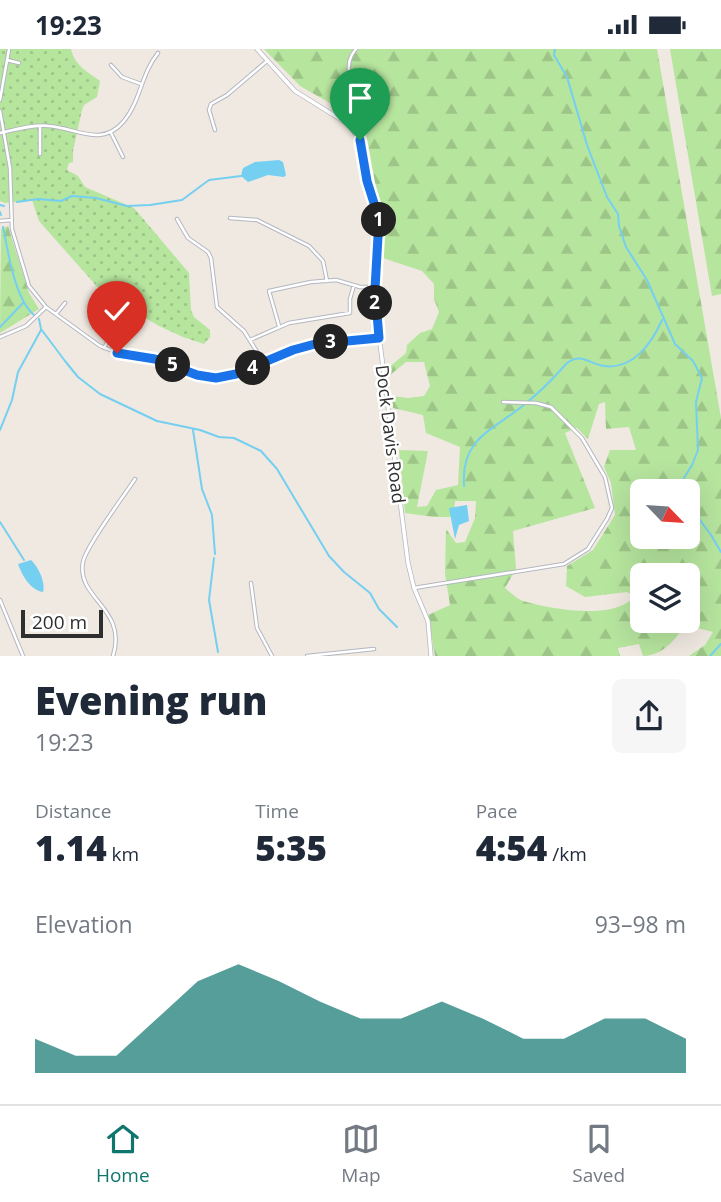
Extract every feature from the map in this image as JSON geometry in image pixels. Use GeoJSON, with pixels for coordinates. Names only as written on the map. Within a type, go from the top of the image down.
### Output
{"type":"FeatureCollection","features":[{"type":"Feature","properties":{"kind":"street"},"geometry":{"type":"LineString","coordinates":[[0,100],[9,49]]}},
{"type":"Feature","properties":{"kind":"street"},"geometry":{"type":"LineString","coordinates":[[335,116],[348,85],[350,56],[356,49]]}},
{"type":"Feature","properties":{"kind":"street","name":"Dock Davis Road"},"geometry":{"type":"LineString","coordinates":[[259,50],[301,96],[348,124],[358,137],[367,181],[379,213],[376,287],[379,338],[408,563],[414,588],[428,621],[431,656]]}},
{"type":"Feature","properties":{"kind":"street"},"geometry":{"type":"LineString","coordinates":[[2,132],[40,126],[89,136],[111,133],[123,123],[132,109],[148,66],[158,53]]}},
{"type":"Feature","properties":{"kind":"street"},"geometry":{"type":"LineString","coordinates":[[7,61],[19,63]]}},
{"type":"Feature","properties":{"kind":"street"},"geometry":{"type":"LineString","coordinates":[[215,130],[209,110],[211,104],[227,95],[267,61]]}},
{"type":"Feature","properties":{"kind":"street"},"geometry":{"type":"LineString","coordinates":[[111,65],[127,79],[142,84]]}},
{"type":"Feature","properties":{"kind":"street"},"geometry":{"type":"LineString","coordinates":[[0,110],[10,168],[10,219],[29,286],[46,307],[104,348],[117,353],[155,359],[197,375],[216,378],[236,374],[293,350],[315,344],[379,338]]}},
{"type":"Feature","properties":{"kind":"street"},"geometry":{"type":"LineString","coordinates":[[40,126],[40,154]]}},
{"type":"Feature","properties":{"kind":"street"},"geometry":{"type":"LineString","coordinates":[[111,133],[123,157]]}},
{"type":"Feature","properties":{"kind":"street"},"geometry":{"type":"LineString","coordinates":[[230,218],[257,221],[309,246],[323,261],[327,281]]}},
{"type":"Feature","properties":{"kind":"street"},"geometry":{"type":"LineString","coordinates":[[0,221],[10,219]]}},
{"type":"Feature","properties":{"kind":"street"},"geometry":{"type":"LineString","coordinates":[[177,219],[188,238],[208,252],[211,258],[217,307],[250,339],[259,355]]}},
{"type":"Feature","properties":{"kind":"street"},"geometry":{"type":"LineString","coordinates":[[279,326],[269,291],[327,281],[347,281],[354,285],[376,287]]}},
{"type":"Feature","properties":{"kind":"street"},"geometry":{"type":"LineString","coordinates":[[250,339],[279,326],[350,313],[354,285]]}},
{"type":"Feature","properties":{"kind":"street"},"geometry":{"type":"LineString","coordinates":[[56,314],[65,303]]}},
{"type":"Feature","properties":{"kind":"street"},"geometry":{"type":"LineString","coordinates":[[0,337],[26,326],[46,307]]}},
{"type":"Feature","properties":{"kind":"street"},"geometry":{"type":"LineString","coordinates":[[104,348],[110,337]]}},
{"type":"Feature","properties":{"kind":"street"},"geometry":{"type":"LineString","coordinates":[[414,588],[564,564],[588,549],[607,519],[612,508],[605,477],[582,437],[551,407],[537,403],[503,402]]}},
{"type":"Feature","properties":{"kind":"street"},"geometry":{"type":"LineString","coordinates":[[113,656],[116,643],[114,624],[86,584],[83,562],[135,479]]}},
{"type":"Feature","properties":{"kind":"street"},"geometry":{"type":"LineString","coordinates":[[251,583],[257,628],[272,656]]}},
{"type":"Feature","properties":{"kind":"street"},"geometry":{"type":"LineString","coordinates":[[0,600],[23,656]]}},
{"type":"Feature","properties":{"kind":"street"},"geometry":{"type":"LineString","coordinates":[[307,656],[374,649]]}},
{"type":"Feature","properties":{"kind":"green space"},"geometry":{"type":"Polygon","coordinates":[[[0,49],[71,49],[78,64],[100,81],[97,97],[84,105],[82,110],[73,162],[69,163],[67,170],[78,176],[85,187],[134,208],[189,273],[191,310],[194,317],[210,330],[210,337],[204,344],[159,326],[101,291],[39,221],[32,200],[5,203],[0,201],[0,49]]]}},
{"type":"Feature","properties":{"kind":"green space"},"geometry":{"type":"Polygon","coordinates":[[[264,49],[657,49],[721,418],[721,656],[689,656],[705,645],[713,632],[700,629],[700,563],[630,563],[630,594],[585,597],[566,586],[567,566],[593,550],[615,515],[611,483],[604,467],[610,450],[636,450],[629,427],[606,429],[605,402],[599,404],[588,439],[577,428],[565,433],[595,508],[513,531],[516,569],[505,588],[521,600],[579,611],[609,609],[630,600],[630,633],[679,633],[668,646],[643,656],[639,644],[618,648],[620,656],[435,656],[428,615],[450,605],[445,574],[446,529],[456,543],[465,542],[475,518],[476,501],[455,501],[454,517],[405,513],[399,450],[428,451],[417,507],[427,506],[436,490],[458,485],[460,447],[426,433],[423,415],[393,408],[392,396],[424,396],[430,386],[424,362],[406,362],[389,376],[387,369],[406,353],[407,345],[420,333],[432,329],[439,312],[434,299],[434,284],[422,271],[380,257],[384,231],[366,133],[358,119],[300,86],[264,49]]]}},
{"type":"Feature","properties":{"kind":"green space"},"geometry":{"type":"Polygon","coordinates":[[[670,49],[721,49],[721,294],[712,296],[670,49]]]}},
{"type":"Feature","properties":{"kind":"green space"},"geometry":{"type":"Polygon","coordinates":[[[8,226],[29,293],[39,309],[0,333],[1,229],[8,226]]]}},
{"type":"Feature","properties":{"kind":"water"},"geometry":{"type":"Polygon","coordinates":[[[255,162],[283,162],[286,175],[284,177],[268,175],[248,182],[241,176],[243,168],[255,162]]]}},
{"type":"Feature","properties":{"kind":"water"},"geometry":{"type":"Polygon","coordinates":[[[467,505],[469,521],[459,525],[455,539],[449,508],[467,505]]]}},
{"type":"Feature","properties":{"kind":"water"},"geometry":{"type":"Polygon","coordinates":[[[31,560],[41,575],[43,592],[30,585],[18,564],[31,560]]]}},
{"type":"Feature","properties":{"kind":"waterway"},"geometry":{"type":"LineString","coordinates":[[555,49],[554,55],[567,77],[587,145],[607,197],[618,214],[626,247],[647,280],[675,344],[693,361],[702,378],[696,402],[698,450],[683,479]]}},
{"type":"Feature","properties":{"kind":"waterway"},"geometry":{"type":"LineString","coordinates":[[17,202],[38,199],[61,201],[72,196],[96,198],[127,206],[150,205],[182,200],[209,180],[241,176]]}},
{"type":"Feature","properties":{"kind":"waterway"},"geometry":{"type":"LineString","coordinates":[[0,205],[4,206]]}},
{"type":"Feature","properties":{"kind":"waterway"},"geometry":{"type":"LineString","coordinates":[[3,227],[17,287],[27,308],[34,315]]}},
{"type":"Feature","properties":{"kind":"waterway"},"geometry":{"type":"LineString","coordinates":[[0,327],[23,303]]}},
{"type":"Feature","properties":{"kind":"waterway"},"geometry":{"type":"LineString","coordinates":[[39,319],[41,329],[78,377],[100,394],[157,421],[219,437],[234,438],[261,451],[277,469],[329,556],[370,593],[379,609],[397,627]]}},
{"type":"Feature","properties":{"kind":"waterway"},"geometry":{"type":"LineString","coordinates":[[464,486],[464,470],[472,447],[488,431],[533,398],[567,363],[581,359],[604,366],[624,364],[647,346],[662,320]]}},
{"type":"Feature","properties":{"kind":"waterway"},"geometry":{"type":"LineString","coordinates":[[0,430],[12,400],[18,372],[41,330]]}},
{"type":"Feature","properties":{"kind":"waterway"},"geometry":{"type":"LineString","coordinates":[[193,430],[202,489],[212,515],[215,554]]}},
{"type":"Feature","properties":{"kind":"waterway"},"geometry":{"type":"LineString","coordinates":[[700,520],[721,552]]}},
{"type":"Feature","properties":{"kind":"waterway"},"geometry":{"type":"LineString","coordinates":[[0,522],[24,560]]}},
{"type":"Feature","properties":{"kind":"waterway"},"geometry":{"type":"LineString","coordinates":[[214,558],[209,600],[218,652]]}},
{"type":"Feature","properties":{"kind":"waterway"},"geometry":{"type":"LineString","coordinates":[[710,656],[721,644]]}},
{"type":"Feature","properties":{"kind":"route"},"geometry":{"type":"LineString","coordinates":[[117,353],[155,359],[197,375],[216,378],[248,370],[293,350],[315,344],[379,338],[375,289],[379,219],[367,181],[360,140]]}}]}
